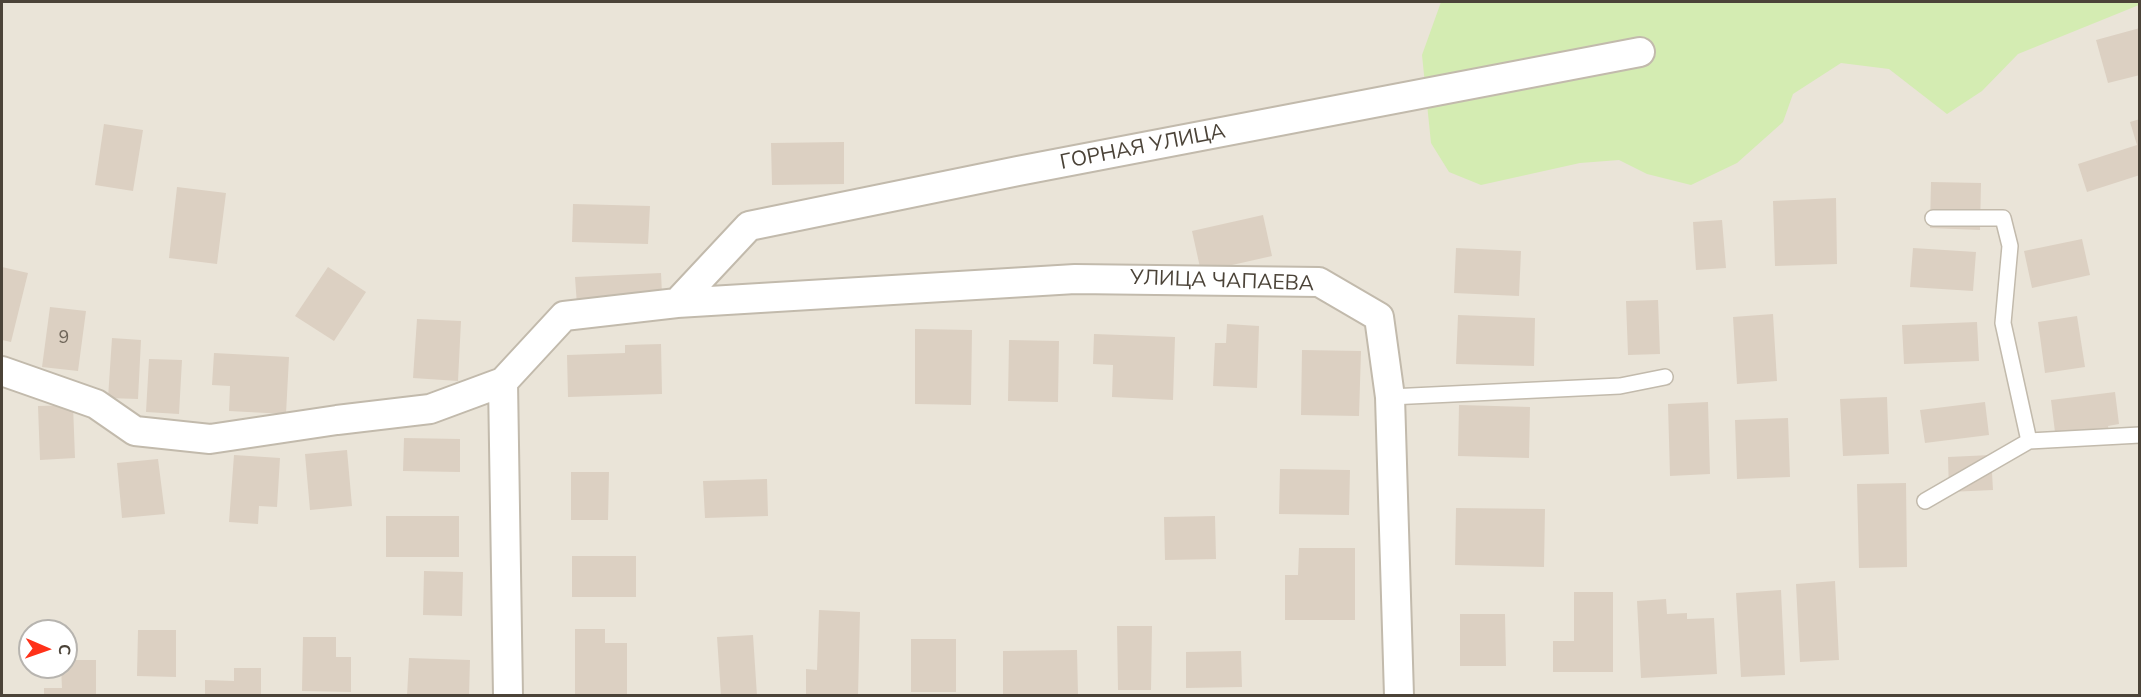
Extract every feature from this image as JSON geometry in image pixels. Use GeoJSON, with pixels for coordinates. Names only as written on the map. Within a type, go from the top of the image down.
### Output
{"type":"FeatureCollection","features":[{"type":"Feature","properties":{"kind":"street","name":"ГОРНАЯ УЛИЦА"},"geometry":{"type":"LineString","coordinates":[[677,303],[749,226],[1018,171],[1640,52]]}},
{"type":"Feature","properties":{"kind":"street","name":"УЛИЦА ЧАПАЕВА"},"geometry":{"type":"LineString","coordinates":[[677,303],[1075,279],[1319,282],[1379,317],[1390,397],[1399,696]]}},
{"type":"Feature","properties":{"kind":"street"},"geometry":{"type":"LineString","coordinates":[[2,371],[96,404],[135,431],[210,439],[430,409],[503,382],[564,316],[677,303]]}},
{"type":"Feature","properties":{"kind":"street"},"geometry":{"type":"LineString","coordinates":[[503,382],[508,696]]}},
{"type":"Feature","properties":{"kind":"lane"},"geometry":{"type":"LineString","coordinates":[[1933,218],[2003,218],[2010,246],[2003,323],[2029,441]]}},
{"type":"Feature","properties":{"kind":"lane"},"geometry":{"type":"LineString","coordinates":[[1390,397],[1620,386],[1665,376]]}},
{"type":"Feature","properties":{"kind":"lane"},"geometry":{"type":"LineString","coordinates":[[1925,501],[2029,441],[2139,435]]}},
{"type":"Feature","properties":{"kind":"shaded area"},"geometry":{"type":"Polygon","coordinates":[[[2,2],[2139,2],[2139,695],[2,695],[2,2]]]}},
{"type":"Feature","properties":{"kind":"green space"},"geometry":{"type":"Polygon","coordinates":[[[1441,2],[2139,2],[2139,5],[2018,54],[1982,91],[1947,114],[1889,69],[1841,63],[1793,94],[1783,122],[1737,163],[1691,185],[1647,174],[1619,160],[1580,163],[1481,185],[1449,172],[1431,143],[1422,55],[1441,2]]]}},
{"type":"Feature","properties":{"kind":"building"},"geometry":{"type":"Polygon","coordinates":[[[2140,28],[2140,75],[2108,83],[2096,40],[2140,28]]]}},
{"type":"Feature","properties":{"kind":"building"},"geometry":{"type":"Polygon","coordinates":[[[2140,119],[2140,175],[2087,192],[2078,164],[2137,145],[2130,122],[2140,119]]]}},
{"type":"Feature","properties":{"kind":"building"},"geometry":{"type":"Polygon","coordinates":[[[104,124],[143,130],[133,191],[95,185],[104,124]]]}},
{"type":"Feature","properties":{"kind":"building"},"geometry":{"type":"Polygon","coordinates":[[[844,142],[844,184],[772,185],[771,143],[844,142]]]}},
{"type":"Feature","properties":{"kind":"building"},"geometry":{"type":"Polygon","coordinates":[[[1931,182],[1981,183],[1980,230],[1930,228],[1931,182]]]}},
{"type":"Feature","properties":{"kind":"building"},"geometry":{"type":"Polygon","coordinates":[[[177,187],[226,193],[217,264],[169,258],[177,187]]]}},
{"type":"Feature","properties":{"kind":"building"},"geometry":{"type":"Polygon","coordinates":[[[1836,198],[1837,264],[1775,266],[1773,201],[1836,198]]]}},
{"type":"Feature","properties":{"kind":"building"},"geometry":{"type":"Polygon","coordinates":[[[573,204],[650,206],[648,244],[572,242],[573,204]]]}},
{"type":"Feature","properties":{"kind":"building"},"geometry":{"type":"Polygon","coordinates":[[[1263,215],[1272,256],[1201,272],[1192,231],[1263,215]]]}},
{"type":"Feature","properties":{"kind":"building"},"geometry":{"type":"Polygon","coordinates":[[[1722,220],[1726,268],[1696,270],[1693,222],[1722,220]]]}},
{"type":"Feature","properties":{"kind":"building"},"geometry":{"type":"Polygon","coordinates":[[[2082,239],[2090,275],[2032,288],[2024,251],[2082,239]]]}},
{"type":"Feature","properties":{"kind":"building"},"geometry":{"type":"Polygon","coordinates":[[[1456,248],[1521,251],[1519,296],[1454,293],[1456,248]]]}},
{"type":"Feature","properties":{"kind":"building"},"geometry":{"type":"Polygon","coordinates":[[[1913,248],[1976,252],[1973,291],[1910,287],[1913,248]]]}},
{"type":"Feature","properties":{"kind":"building"},"geometry":{"type":"Polygon","coordinates":[[[2,267],[28,273],[11,342],[2,340],[2,267]]]}},
{"type":"Feature","properties":{"kind":"building"},"geometry":{"type":"Polygon","coordinates":[[[328,267],[366,292],[334,341],[295,316],[328,267]]]}},
{"type":"Feature","properties":{"kind":"building"},"geometry":{"type":"Polygon","coordinates":[[[661,273],[663,315],[578,319],[575,277],[661,273]]]}},
{"type":"Feature","properties":{"kind":"building"},"geometry":{"type":"Polygon","coordinates":[[[1658,300],[1660,354],[1628,355],[1626,301],[1658,300]]]}},
{"type":"Feature","properties":{"kind":"building"},"geometry":{"type":"Polygon","coordinates":[[[50,307],[86,311],[78,371],[42,367],[50,307]]]}},
{"type":"Feature","properties":{"kind":"building"},"geometry":{"type":"Polygon","coordinates":[[[1773,314],[1777,381],[1737,384],[1733,317],[1773,314]]]}},
{"type":"Feature","properties":{"kind":"building"},"geometry":{"type":"Polygon","coordinates":[[[1458,315],[1535,318],[1534,366],[1456,364],[1458,315]]]}},
{"type":"Feature","properties":{"kind":"building"},"geometry":{"type":"Polygon","coordinates":[[[2077,316],[2085,367],[2045,373],[2038,322],[2077,316]]]}},
{"type":"Feature","properties":{"kind":"building"},"geometry":{"type":"Polygon","coordinates":[[[417,319],[461,321],[458,381],[413,378],[417,319]]]}},
{"type":"Feature","properties":{"kind":"building"},"geometry":{"type":"Polygon","coordinates":[[[1977,322],[1979,361],[1904,364],[1902,325],[1977,322]]]}},
{"type":"Feature","properties":{"kind":"building"},"geometry":{"type":"Polygon","coordinates":[[[1227,324],[1259,326],[1257,388],[1213,386],[1215,343],[1226,343],[1227,324]]]}},
{"type":"Feature","properties":{"kind":"building"},"geometry":{"type":"Polygon","coordinates":[[[915,329],[972,330],[971,405],[915,404],[915,329]]]}},
{"type":"Feature","properties":{"kind":"building"},"geometry":{"type":"Polygon","coordinates":[[[1094,334],[1175,337],[1173,400],[1112,397],[1113,365],[1093,364],[1094,334]]]}},
{"type":"Feature","properties":{"kind":"building"},"geometry":{"type":"Polygon","coordinates":[[[112,338],[141,340],[138,399],[108,398],[112,338]]]}},
{"type":"Feature","properties":{"kind":"building"},"geometry":{"type":"Polygon","coordinates":[[[1009,340],[1059,341],[1058,402],[1008,401],[1009,340]]]}},
{"type":"Feature","properties":{"kind":"building"},"geometry":{"type":"Polygon","coordinates":[[[661,344],[662,394],[568,397],[567,355],[625,353],[625,345],[661,344]]]}},
{"type":"Feature","properties":{"kind":"building"},"geometry":{"type":"Polygon","coordinates":[[[1302,350],[1361,351],[1359,416],[1301,415],[1302,350]]]}},
{"type":"Feature","properties":{"kind":"building"},"geometry":{"type":"Polygon","coordinates":[[[214,353],[289,357],[286,414],[229,411],[230,386],[212,385],[214,353]]]}},
{"type":"Feature","properties":{"kind":"building"},"geometry":{"type":"Polygon","coordinates":[[[149,359],[182,360],[179,414],[146,412],[149,359]]]}},
{"type":"Feature","properties":{"kind":"building"},"geometry":{"type":"Polygon","coordinates":[[[2115,392],[2119,424],[2108,426],[2110,440],[2057,448],[2051,400],[2115,392]]]}},
{"type":"Feature","properties":{"kind":"building"},"geometry":{"type":"Polygon","coordinates":[[[1887,397],[1889,454],[1843,456],[1840,399],[1887,397]]]}},
{"type":"Feature","properties":{"kind":"building"},"geometry":{"type":"Polygon","coordinates":[[[1708,402],[1710,474],[1670,476],[1668,404],[1708,402]]]}},
{"type":"Feature","properties":{"kind":"building"},"geometry":{"type":"Polygon","coordinates":[[[1985,402],[1989,435],[1925,443],[1920,410],[1985,402]]]}},
{"type":"Feature","properties":{"kind":"building"},"geometry":{"type":"Polygon","coordinates":[[[73,405],[75,458],[40,460],[38,406],[73,405]]]}},
{"type":"Feature","properties":{"kind":"building"},"geometry":{"type":"Polygon","coordinates":[[[1459,405],[1530,407],[1529,458],[1458,456],[1459,405]]]}},
{"type":"Feature","properties":{"kind":"building"},"geometry":{"type":"Polygon","coordinates":[[[1788,418],[1790,477],[1737,479],[1735,420],[1788,418]]]}},
{"type":"Feature","properties":{"kind":"building"},"geometry":{"type":"Polygon","coordinates":[[[404,438],[460,439],[460,472],[403,471],[404,438]]]}},
{"type":"Feature","properties":{"kind":"building"},"geometry":{"type":"Polygon","coordinates":[[[347,450],[352,506],[310,510],[305,454],[347,450]]]}},
{"type":"Feature","properties":{"kind":"building"},"geometry":{"type":"Polygon","coordinates":[[[234,455],[280,458],[277,507],[259,506],[258,524],[229,522],[234,455]]]}},
{"type":"Feature","properties":{"kind":"building"},"geometry":{"type":"Polygon","coordinates":[[[1991,455],[1993,490],[1949,492],[1948,457],[1991,455]]]}},
{"type":"Feature","properties":{"kind":"building"},"geometry":{"type":"Polygon","coordinates":[[[158,459],[165,514],[122,518],[117,463],[158,459]]]}},
{"type":"Feature","properties":{"kind":"building"},"geometry":{"type":"Polygon","coordinates":[[[1280,469],[1350,470],[1349,515],[1279,514],[1280,469]]]}},
{"type":"Feature","properties":{"kind":"building"},"geometry":{"type":"Polygon","coordinates":[[[571,472],[609,472],[608,520],[571,520],[571,472]]]}},
{"type":"Feature","properties":{"kind":"building"},"geometry":{"type":"Polygon","coordinates":[[[767,479],[768,516],[705,518],[703,481],[767,479]]]}},
{"type":"Feature","properties":{"kind":"building"},"geometry":{"type":"Polygon","coordinates":[[[1906,483],[1907,567],[1859,568],[1857,484],[1906,483]]]}},
{"type":"Feature","properties":{"kind":"building"},"geometry":{"type":"Polygon","coordinates":[[[1456,508],[1545,509],[1544,567],[1455,565],[1456,508]]]}},
{"type":"Feature","properties":{"kind":"building"},"geometry":{"type":"Polygon","coordinates":[[[386,516],[459,516],[459,557],[386,557],[386,516]]]}},
{"type":"Feature","properties":{"kind":"building"},"geometry":{"type":"Polygon","coordinates":[[[1215,516],[1216,559],[1165,560],[1164,517],[1215,516]]]}},
{"type":"Feature","properties":{"kind":"building"},"geometry":{"type":"Polygon","coordinates":[[[1299,548],[1355,548],[1355,620],[1285,620],[1285,575],[1298,575],[1299,548]]]}},
{"type":"Feature","properties":{"kind":"building"},"geometry":{"type":"Polygon","coordinates":[[[572,556],[636,556],[636,597],[572,597],[572,556]]]}},
{"type":"Feature","properties":{"kind":"building"},"geometry":{"type":"Polygon","coordinates":[[[424,571],[463,572],[462,616],[423,615],[424,571]]]}},
{"type":"Feature","properties":{"kind":"building"},"geometry":{"type":"Polygon","coordinates":[[[1835,581],[1839,660],[1800,662],[1796,584],[1835,581]]]}},
{"type":"Feature","properties":{"kind":"building"},"geometry":{"type":"Polygon","coordinates":[[[1781,590],[1785,675],[1741,677],[1736,593],[1781,590]]]}},
{"type":"Feature","properties":{"kind":"building"},"geometry":{"type":"Polygon","coordinates":[[[1574,592],[1613,592],[1613,672],[1553,672],[1553,641],[1574,641],[1574,592]]]}},
{"type":"Feature","properties":{"kind":"building"},"geometry":{"type":"Polygon","coordinates":[[[1666,599],[1667,614],[1687,613],[1687,619],[1714,618],[1717,674],[1641,678],[1637,601],[1666,599]]]}},
{"type":"Feature","properties":{"kind":"building"},"geometry":{"type":"Polygon","coordinates":[[[819,610],[860,612],[858,696],[806,696],[806,669],[817,670],[819,610]]]}},
{"type":"Feature","properties":{"kind":"building"},"geometry":{"type":"Polygon","coordinates":[[[1460,614],[1505,614],[1506,666],[1460,666],[1460,614]]]}},
{"type":"Feature","properties":{"kind":"building"},"geometry":{"type":"Polygon","coordinates":[[[1117,626],[1152,626],[1151,690],[1118,690],[1117,626]]]}},
{"type":"Feature","properties":{"kind":"building"},"geometry":{"type":"Polygon","coordinates":[[[575,629],[605,629],[605,643],[627,643],[627,696],[575,696],[575,629]]]}},
{"type":"Feature","properties":{"kind":"building"},"geometry":{"type":"Polygon","coordinates":[[[138,630],[176,630],[176,677],[137,676],[138,630]]]}},
{"type":"Feature","properties":{"kind":"building"},"geometry":{"type":"Polygon","coordinates":[[[753,635],[757,696],[721,696],[717,637],[753,635]]]}},
{"type":"Feature","properties":{"kind":"building"},"geometry":{"type":"Polygon","coordinates":[[[303,637],[336,637],[336,657],[351,657],[351,692],[302,691],[303,637]]]}},
{"type":"Feature","properties":{"kind":"building"},"geometry":{"type":"Polygon","coordinates":[[[911,639],[956,639],[956,692],[911,692],[911,639]]]}},
{"type":"Feature","properties":{"kind":"building"},"geometry":{"type":"Polygon","coordinates":[[[1077,650],[1078,695],[1003,696],[1003,651],[1077,650]]]}},
{"type":"Feature","properties":{"kind":"building"},"geometry":{"type":"Polygon","coordinates":[[[1241,651],[1242,687],[1186,688],[1186,652],[1241,651]]]}},
{"type":"Feature","properties":{"kind":"building"},"geometry":{"type":"Polygon","coordinates":[[[409,658],[470,660],[469,696],[407,696],[409,658]]]}},
{"type":"Feature","properties":{"kind":"building"},"geometry":{"type":"Polygon","coordinates":[[[78,660],[96,660],[96,696],[44,696],[44,688],[62,688],[62,679],[78,679],[78,660]]]}},
{"type":"Feature","properties":{"kind":"building"},"geometry":{"type":"Polygon","coordinates":[[[234,668],[261,668],[261,696],[205,696],[205,680],[234,681],[234,668]]]}}]}
